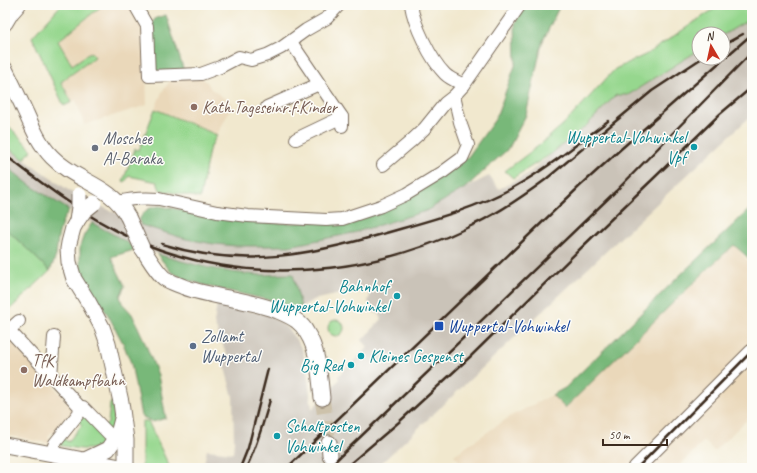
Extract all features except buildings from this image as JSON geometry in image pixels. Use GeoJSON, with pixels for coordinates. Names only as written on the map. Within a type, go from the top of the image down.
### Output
{"type":"FeatureCollection","features":[{"type":"Feature","properties":{"kind":"main road"},"geometry":{"type":"LineString","coordinates":[[5,23],[18,5]]}},
{"type":"Feature","properties":{"kind":"main road"},"geometry":{"type":"LineString","coordinates":[[5,69],[43,148],[66,169],[114,198],[124,209],[142,248],[156,270],[164,278],[171,282],[206,294],[246,301],[270,308],[288,315],[298,321],[311,339],[322,398]]}},
{"type":"Feature","properties":{"kind":"main road"},"geometry":{"type":"LineString","coordinates":[[66,169],[74,180],[79,195],[79,207],[75,225]]}},
{"type":"Feature","properties":{"kind":"main road"},"geometry":{"type":"LineString","coordinates":[[114,198],[94,204],[84,211],[70,236],[68,249],[69,262],[77,285],[89,302],[102,327],[108,344],[121,402],[126,440],[126,468]]}},
{"type":"Feature","properties":{"kind":"main road"},"geometry":{"type":"LineString","coordinates":[[636,468],[752,352]]}},
{"type":"Feature","properties":{"kind":"main road"},"geometry":{"type":"LineString","coordinates":[[113,366],[128,399],[132,422],[132,444],[126,468]]}},
{"type":"Feature","properties":{"kind":"main road"},"geometry":{"type":"LineString","coordinates":[[90,464],[108,449],[118,434],[123,416]]}},
{"type":"Feature","properties":{"kind":"main road"},"geometry":{"type":"LineString","coordinates":[[5,445],[51,454],[90,464],[126,468]]}},
{"type":"Feature","properties":{"kind":"street"},"geometry":{"type":"LineString","coordinates":[[135,5],[147,26],[149,76],[201,74],[220,68],[239,57],[251,60],[267,55],[291,42],[306,30],[327,18],[339,5]]}},
{"type":"Feature","properties":{"kind":"street"},"geometry":{"type":"LineString","coordinates":[[411,5],[424,41],[432,57],[446,75],[464,85]]}},
{"type":"Feature","properties":{"kind":"street"},"geometry":{"type":"LineString","coordinates":[[383,165],[424,129],[445,103],[464,85],[520,5]]}},
{"type":"Feature","properties":{"kind":"street"},"geometry":{"type":"LineString","coordinates":[[291,42],[342,122],[296,139]]}},
{"type":"Feature","properties":{"kind":"street"},"geometry":{"type":"LineString","coordinates":[[267,107],[319,84]]}},
{"type":"Feature","properties":{"kind":"street"},"geometry":{"type":"LineString","coordinates":[[114,198],[152,198],[216,212],[248,216],[326,220],[342,219],[381,206],[406,194],[444,172],[462,158],[468,145],[460,122],[454,96]]}},
{"type":"Feature","properties":{"kind":"street"},"geometry":{"type":"LineString","coordinates":[[19,321],[9,330],[51,376],[109,434]]}},
{"type":"Feature","properties":{"kind":"street"},"geometry":{"type":"LineString","coordinates":[[51,376],[54,337]]}},
{"type":"Feature","properties":{"kind":"street"},"geometry":{"type":"LineString","coordinates":[[51,454],[55,443],[79,413],[80,406]]}},
{"type":"Feature","properties":{"kind":"shaded area"},"geometry":{"type":"Polygon","coordinates":[[[103,5],[131,5],[145,33],[147,105],[84,125],[76,100],[64,106],[41,56],[103,5]]]}},
{"type":"Feature","properties":{"kind":"shaded area"},"geometry":{"type":"Polygon","coordinates":[[[752,18],[752,115],[376,468],[203,468],[207,450],[233,453],[233,397],[224,364],[227,359],[227,355],[214,323],[217,304],[268,315],[287,328],[298,342],[303,352],[312,409],[338,381],[338,376],[368,347],[362,340],[382,319],[379,314],[373,312],[368,301],[370,296],[367,288],[313,300],[301,307],[293,274],[259,275],[228,271],[197,265],[137,247],[69,210],[30,185],[5,165],[5,146],[71,192],[141,225],[186,239],[237,246],[289,246],[353,233],[426,211],[489,176],[499,189],[529,173],[586,126],[616,95],[628,95],[691,55],[691,66],[731,66],[731,30],[752,18]]]}},
{"type":"Feature","properties":{"kind":"shaded area","name":"Kath.Tageseinr.f.Kinder"},"geometry":{"type":"Polygon","coordinates":[[[172,78],[201,78],[207,82],[211,89],[233,104],[217,135],[155,109],[162,92],[172,78]]]}},
{"type":"Feature","properties":{"kind":"shaded area"},"geometry":{"type":"Polygon","coordinates":[[[734,245],[752,266],[752,415],[714,451],[704,441],[677,468],[465,468],[454,455],[511,416],[552,395],[565,407],[734,245]]]}},
{"type":"Feature","properties":{"kind":"shaded area","name":"TfK Waldkampfbahn"},"geometry":{"type":"Polygon","coordinates":[[[8,334],[76,412],[57,436],[52,432],[48,437],[53,442],[52,444],[5,435],[5,335],[8,334]]]}},
{"type":"Feature","properties":{"kind":"green space"},"geometry":{"type":"Polygon","coordinates":[[[61,5],[103,5],[58,41],[72,65],[91,52],[95,57],[61,82],[72,102],[64,106],[32,37],[61,5]]]}},
{"type":"Feature","properties":{"kind":"green space"},"geometry":{"type":"Polygon","coordinates":[[[526,5],[560,5],[542,43],[526,115],[509,148],[465,188],[426,211],[353,233],[289,246],[237,246],[214,244],[186,239],[141,225],[139,220],[145,212],[159,206],[261,223],[293,223],[354,219],[468,157],[496,118],[516,63],[515,23],[526,5]]]}},
{"type":"Feature","properties":{"kind":"green space"},"geometry":{"type":"Polygon","coordinates":[[[720,5],[752,5],[752,18],[731,30],[731,26],[691,26],[691,55],[628,95],[616,95],[586,126],[551,154],[513,178],[505,171],[541,144],[568,120],[615,69],[647,54],[720,5]]]}},
{"type":"Feature","properties":{"kind":"green space"},"geometry":{"type":"Polygon","coordinates":[[[166,15],[184,71],[154,72],[149,27],[156,18],[166,15]]]}},
{"type":"Feature","properties":{"kind":"green space"},"geometry":{"type":"Polygon","coordinates":[[[155,109],[217,135],[209,150],[200,198],[160,190],[157,182],[129,176],[125,182],[123,181],[135,149],[139,150],[155,109]]]}},
{"type":"Feature","properties":{"kind":"green space"},"geometry":{"type":"Polygon","coordinates":[[[5,122],[32,150],[24,159],[5,146],[5,122]]]}},
{"type":"Feature","properties":{"kind":"green space"},"geometry":{"type":"Polygon","coordinates":[[[5,165],[30,185],[69,210],[60,229],[56,256],[50,271],[5,228],[5,165]]]}},
{"type":"Feature","properties":{"kind":"green space"},"geometry":{"type":"Polygon","coordinates":[[[752,207],[752,261],[734,245],[565,408],[552,395],[565,388],[752,207]]]}},
{"type":"Feature","properties":{"kind":"green space"},"geometry":{"type":"Polygon","coordinates":[[[92,223],[137,249],[111,257],[125,286],[120,296],[122,303],[132,314],[158,375],[166,418],[153,422],[141,416],[131,363],[123,343],[108,315],[95,298],[80,269],[80,246],[84,235],[92,223]]]}},
{"type":"Feature","properties":{"kind":"green space"},"geometry":{"type":"Polygon","coordinates":[[[5,228],[50,271],[5,314],[5,228]]]}},
{"type":"Feature","properties":{"kind":"green space"},"geometry":{"type":"Polygon","coordinates":[[[157,254],[195,265],[233,272],[259,275],[293,274],[301,307],[296,309],[278,302],[187,280],[171,272],[157,254]]]}},
{"type":"Feature","properties":{"kind":"green space"},"geometry":{"type":"Polygon","coordinates":[[[333,320],[339,320],[344,325],[342,334],[339,336],[333,336],[328,331],[328,325],[333,320]]]}},
{"type":"Feature","properties":{"kind":"green space"},"geometry":{"type":"Polygon","coordinates":[[[112,401],[114,425],[107,439],[95,448],[90,449],[78,449],[59,445],[62,437],[68,442],[82,425],[76,420],[84,415],[100,431],[108,423],[110,404],[112,401]]]}},
{"type":"Feature","properties":{"kind":"green space"},"geometry":{"type":"Polygon","coordinates":[[[142,421],[148,421],[170,468],[142,468],[142,421]]]}},
{"type":"Feature","properties":{"kind":"tunnel"},"geometry":{"type":"LineString","coordinates":[[322,398],[329,443]]}},
{"type":"Feature","properties":{"kind":"tunnel"},"geometry":{"type":"LineString","coordinates":[[330,455],[332,468]]}},
{"type":"Feature","properties":{"kind":"railway"},"geometry":{"type":"LineString","coordinates":[[731,41],[743,34]]}},
{"type":"Feature","properties":{"kind":"railway"},"geometry":{"type":"LineString","coordinates":[[287,468],[580,186],[752,34]]}},
{"type":"Feature","properties":{"kind":"railway"},"geometry":{"type":"LineString","coordinates":[[328,468],[616,191],[752,52]]}},
{"type":"Feature","properties":{"kind":"railway"},"geometry":{"type":"LineString","coordinates":[[5,155],[50,189],[96,220],[129,237],[171,253],[214,264],[258,270],[302,270],[346,266],[390,256],[432,243],[473,225],[501,210],[545,180],[652,91],[691,65]]}},
{"type":"Feature","properties":{"kind":"railway"},"geometry":{"type":"LineString","coordinates":[[345,468],[399,422],[471,356],[720,114],[752,87]]}},
{"type":"Feature","properties":{"kind":"railway"},"geometry":{"type":"LineString","coordinates":[[162,244],[193,252],[223,256],[252,257],[281,256],[369,238],[429,221],[500,194],[514,187],[562,156],[608,121]]}},
{"type":"Feature","properties":{"kind":"railway"},"geometry":{"type":"LineString","coordinates":[[637,468],[752,351]]}},
{"type":"Feature","properties":{"kind":"railway"},"geometry":{"type":"LineString","coordinates":[[240,468],[248,448],[268,369]]}},
{"type":"Feature","properties":{"kind":"railway"},"geometry":{"type":"LineString","coordinates":[[246,468],[257,443],[270,400]]}},
{"type":"Feature","properties":{"kind":"place","name":"Kath.Tageseinr.f.Kinder"},"geometry":{"type":"Point","coordinates":[194,107]}},
{"type":"Feature","properties":{"kind":"place","name":"Wuppertal-Vohwinkel Vpf"},"geometry":{"type":"Point","coordinates":[694,147]}},
{"type":"Feature","properties":{"kind":"place","name":"Moschee Al-Baraka"},"geometry":{"type":"Point","coordinates":[95,148]}},
{"type":"Feature","properties":{"kind":"place","name":"Bahnhof Wuppertal-Vohwinkel"},"geometry":{"type":"Point","coordinates":[397,296]}},
{"type":"Feature","properties":{"kind":"place","name":"Wuppertal-Vohwinkel"},"geometry":{"type":"Point","coordinates":[439,326]}},
{"type":"Feature","properties":{"kind":"place","name":"Zollamt Wuppertal"},"geometry":{"type":"Point","coordinates":[193,346]}},
{"type":"Feature","properties":{"kind":"place","name":"Kleines Gespenst"},"geometry":{"type":"Point","coordinates":[361,356]}},
{"type":"Feature","properties":{"kind":"place","name":"Big Red"},"geometry":{"type":"Point","coordinates":[351,365]}},
{"type":"Feature","properties":{"kind":"place","name":"TfK Waldkampfbahn"},"geometry":{"type":"Point","coordinates":[24,370]}},
{"type":"Feature","properties":{"kind":"place","name":"Schaltposten Vohwinkel"},"geometry":{"type":"Point","coordinates":[277,436]}}]}
